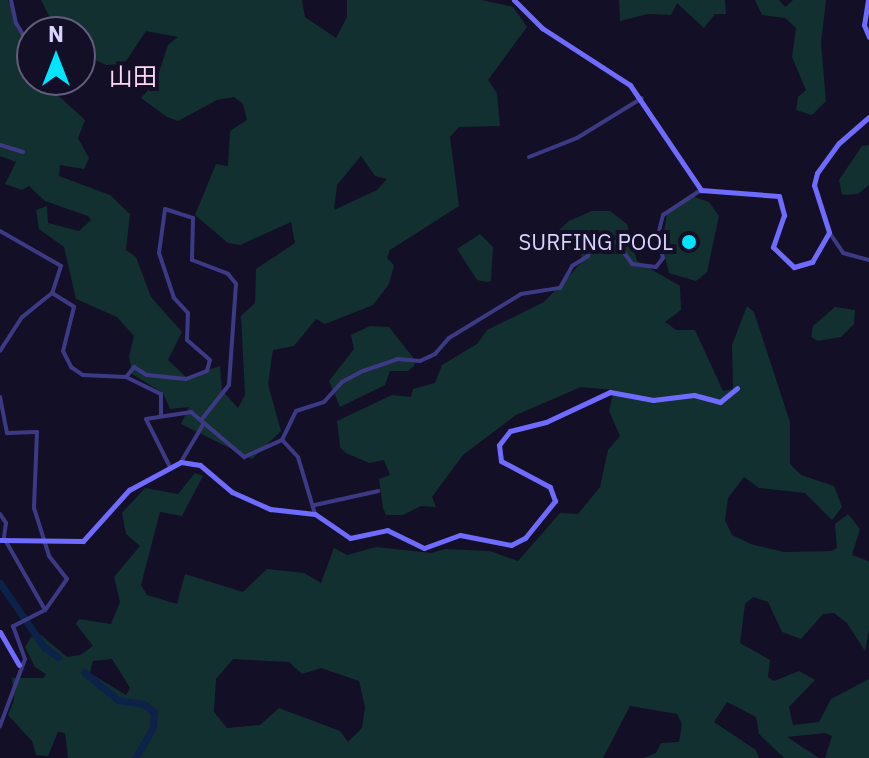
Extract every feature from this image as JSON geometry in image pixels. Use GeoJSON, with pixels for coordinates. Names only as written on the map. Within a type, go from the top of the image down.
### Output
{"type":"FeatureCollection","features":[{"type":"Feature","properties":{"kind":"street"},"geometry":{"type":"LineString","coordinates":[[11,0],[16,23]]}},
{"type":"Feature","properties":{"kind":"street"},"geometry":{"type":"LineString","coordinates":[[514,0],[542,28],[614,71],[642,98],[701,190]]}},
{"type":"Feature","properties":{"kind":"street"},"geometry":{"type":"LineString","coordinates":[[868,0],[864,25],[869,37]]}},
{"type":"Feature","properties":{"kind":"street"},"geometry":{"type":"LineString","coordinates":[[529,157],[577,138],[642,98]]}},
{"type":"Feature","properties":{"kind":"street"},"geometry":{"type":"LineString","coordinates":[[869,117],[839,143],[816,177],[829,232],[843,253],[869,260]]}},
{"type":"Feature","properties":{"kind":"street"},"geometry":{"type":"LineString","coordinates":[[0,145],[23,152]]}},
{"type":"Feature","properties":{"kind":"street"},"geometry":{"type":"LineString","coordinates":[[169,465],[146,419],[191,412],[244,457],[282,440],[296,411],[324,402],[355,374],[397,359],[425,359],[447,339],[521,294],[560,288],[572,266],[588,256],[593,236],[617,243],[629,262],[656,267],[663,258],[658,235],[663,215],[701,190],[779,196],[784,211],[773,247],[794,267],[812,262],[829,232]]}},
{"type":"Feature","properties":{"kind":"street"},"geometry":{"type":"LineString","coordinates":[[126,377],[134,367],[147,375],[186,379],[207,371],[211,363],[187,340],[188,313],[174,298],[159,253],[165,209],[193,218],[192,260],[228,274],[236,284],[229,385],[203,421],[181,462]]}},
{"type":"Feature","properties":{"kind":"street"},"geometry":{"type":"LineString","coordinates":[[0,231],[60,262],[52,293],[22,317],[0,351]]}},
{"type":"Feature","properties":{"kind":"street"},"geometry":{"type":"LineString","coordinates":[[52,293],[74,307],[63,346],[71,367],[92,377],[126,377],[161,394],[161,416]]}},
{"type":"Feature","properties":{"kind":"street"},"geometry":{"type":"LineString","coordinates":[[2,539],[73,544],[87,539],[126,493],[169,465],[181,462],[200,465],[232,492],[270,509],[315,514],[350,538],[387,530],[424,548],[460,535],[511,545],[552,510],[555,498],[550,487],[503,464],[499,445],[510,431],[546,422],[610,392],[653,400],[694,395],[720,402],[737,388]]}},
{"type":"Feature","properties":{"kind":"street"},"geometry":{"type":"LineString","coordinates":[[0,397],[7,433],[37,432],[34,508],[49,556],[67,579],[45,610],[24,619],[13,629],[25,655],[0,726]]}},
{"type":"Feature","properties":{"kind":"street"},"geometry":{"type":"LineString","coordinates":[[282,440],[298,457],[315,505],[315,514]]}},
{"type":"Feature","properties":{"kind":"street"},"geometry":{"type":"LineString","coordinates":[[315,505],[378,491]]}},
{"type":"Feature","properties":{"kind":"street"},"geometry":{"type":"LineString","coordinates":[[0,514],[6,523],[2,539],[45,610]]}},
{"type":"Feature","properties":{"kind":"street"},"geometry":{"type":"LineString","coordinates":[[0,632],[19,665]]}},
{"type":"Feature","properties":{"kind":"green space"},"geometry":{"type":"Polygon","coordinates":[[[0,0],[8,0],[16,19],[16,96],[58,96],[85,120],[78,138],[89,158],[84,169],[60,165],[59,176],[110,195],[130,214],[126,250],[136,257],[151,297],[182,332],[168,360],[186,377],[220,366],[222,390],[238,408],[245,395],[241,316],[255,303],[256,269],[295,243],[291,222],[240,245],[228,243],[195,215],[216,164],[228,166],[230,131],[247,120],[243,104],[234,97],[217,100],[178,121],[167,117],[141,98],[156,81],[168,45],[178,37],[146,31],[124,64],[106,65],[96,60],[96,16],[49,16],[41,0],[302,0],[305,17],[336,38],[347,17],[347,0],[482,0],[513,7],[527,27],[488,80],[497,93],[500,126],[459,127],[450,137],[459,206],[390,250],[387,258],[394,265],[389,284],[373,305],[325,324],[316,319],[294,346],[273,350],[268,384],[281,431],[252,459],[181,424],[189,407],[170,409],[163,393],[132,374],[129,356],[134,336],[117,317],[76,299],[64,247],[39,229],[36,210],[47,206],[48,223],[79,231],[91,220],[88,216],[45,201],[29,186],[22,190],[5,184],[16,162],[0,156],[0,0]],[[361,156],[337,185],[334,210],[377,190],[387,179],[375,176],[361,156]]]}},
{"type":"Feature","properties":{"kind":"green space"},"geometry":{"type":"Polygon","coordinates":[[[619,0],[725,0],[726,14],[715,14],[704,28],[677,3],[671,15],[648,14],[620,21],[619,0]]]}},
{"type":"Feature","properties":{"kind":"green space"},"geometry":{"type":"Polygon","coordinates":[[[755,0],[779,0],[785,7],[793,0],[826,0],[821,43],[826,101],[812,115],[796,110],[798,97],[806,90],[792,57],[796,28],[785,18],[762,15],[755,0]]]}},
{"type":"Feature","properties":{"kind":"green space"},"geometry":{"type":"Polygon","coordinates":[[[869,145],[869,185],[858,194],[842,195],[839,180],[862,146],[869,145]]]}},
{"type":"Feature","properties":{"kind":"green space","name":"SURFING POOL"},"geometry":{"type":"Polygon","coordinates":[[[694,197],[709,202],[719,216],[707,272],[696,281],[669,273],[662,245],[667,214],[694,197]]]}},
{"type":"Feature","properties":{"kind":"green space"},"geometry":{"type":"Polygon","coordinates":[[[592,211],[610,211],[627,224],[637,261],[680,286],[681,310],[665,322],[676,330],[695,330],[723,391],[733,389],[732,345],[747,306],[754,312],[790,422],[790,464],[801,475],[834,486],[842,507],[832,520],[805,493],[759,488],[744,477],[728,498],[725,520],[732,535],[751,544],[784,552],[831,551],[837,548],[835,524],[848,514],[860,529],[852,555],[869,561],[869,629],[865,651],[847,623],[834,613],[823,614],[801,639],[782,632],[768,602],[753,597],[745,604],[740,643],[770,660],[768,677],[774,681],[799,671],[815,680],[789,707],[793,725],[819,722],[831,699],[869,679],[869,758],[825,758],[832,736],[825,733],[787,737],[819,758],[784,758],[759,734],[756,717],[727,702],[714,722],[756,750],[759,758],[644,758],[656,753],[661,743],[679,742],[682,724],[677,714],[630,706],[603,758],[68,758],[65,733],[58,732],[48,756],[36,755],[32,741],[8,715],[14,700],[12,678],[43,678],[46,674],[35,667],[25,647],[31,637],[41,635],[67,657],[80,655],[93,646],[76,624],[79,619],[111,624],[120,602],[114,577],[140,546],[126,534],[122,513],[145,488],[178,494],[195,473],[203,476],[182,516],[160,512],[141,585],[147,595],[177,604],[185,574],[243,592],[267,569],[304,573],[321,583],[334,548],[347,555],[376,547],[431,553],[445,549],[490,551],[518,561],[560,513],[578,514],[600,487],[608,450],[620,436],[609,411],[614,390],[581,387],[516,415],[463,455],[432,497],[436,507],[421,506],[403,515],[386,515],[383,508],[379,479],[390,475],[384,460],[369,463],[346,453],[340,447],[337,421],[392,395],[411,397],[413,389],[435,383],[442,365],[477,344],[487,330],[544,302],[582,262],[581,250],[554,247],[550,238],[569,221],[592,211]],[[112,659],[93,661],[90,673],[126,695],[130,688],[112,659]],[[233,659],[216,679],[214,712],[227,728],[260,725],[279,708],[340,731],[348,742],[362,728],[365,707],[359,681],[321,668],[302,674],[289,662],[233,659]]]}},
{"type":"Feature","properties":{"kind":"green space"},"geometry":{"type":"Polygon","coordinates":[[[480,234],[493,247],[491,281],[487,282],[477,280],[457,249],[480,234]]]}},
{"type":"Feature","properties":{"kind":"green space"},"geometry":{"type":"Polygon","coordinates":[[[835,307],[855,310],[854,324],[841,337],[818,341],[811,337],[813,326],[835,307]]]}},
{"type":"Feature","properties":{"kind":"green space"},"geometry":{"type":"Polygon","coordinates":[[[370,326],[389,327],[415,360],[414,366],[408,371],[390,371],[385,385],[340,407],[329,381],[354,349],[351,335],[370,326]]]}},
{"type":"Feature","properties":{"kind":"waterway"},"geometry":{"type":"LineString","coordinates":[[0,583],[44,647],[58,657]]}},
{"type":"Feature","properties":{"kind":"waterway"},"geometry":{"type":"LineString","coordinates":[[84,672],[118,700],[144,704],[154,712],[153,728],[135,758]]}},
{"type":"Feature","properties":{"kind":"place","name":"SURFING POOL"},"geometry":{"type":"Point","coordinates":[689,242]}},
{"type":"Feature","properties":{"kind":"district","name":"山田"},"geometry":{"type":"Point","coordinates":[133,77]}}]}
